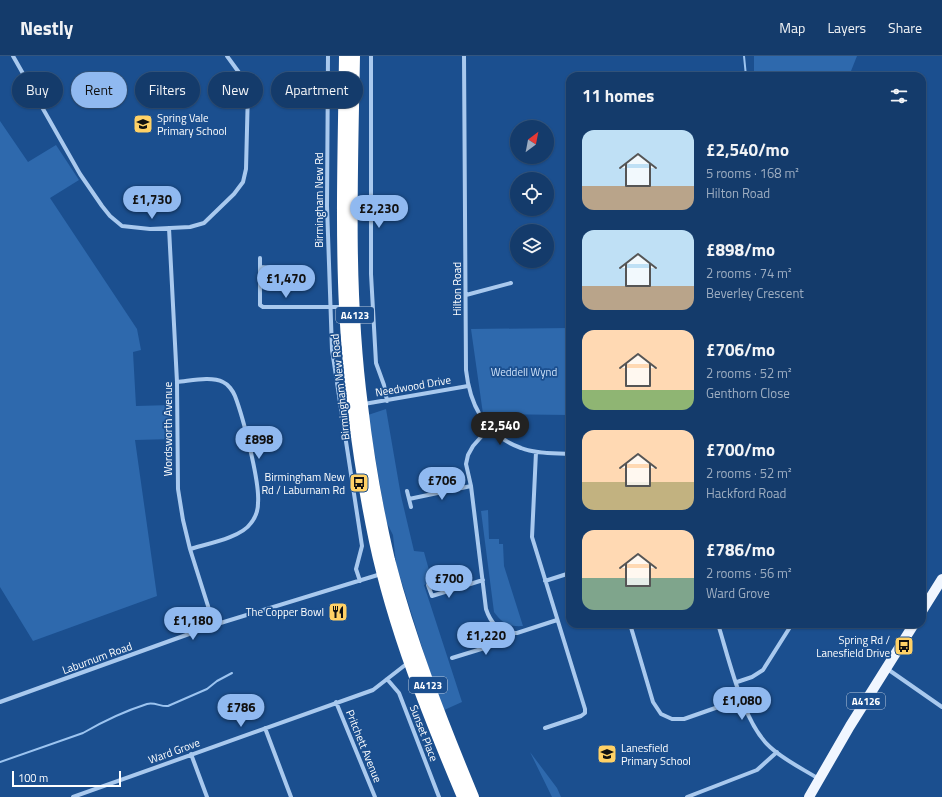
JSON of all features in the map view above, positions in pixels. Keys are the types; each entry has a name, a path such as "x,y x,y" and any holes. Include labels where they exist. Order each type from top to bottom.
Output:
{"highway":[{"name":"Birmingham New Road","path":"345,56 345,307 357,405 364,480 388,572 434,730 463,797"},
{"name":"Birmingham New Road","path":"354,56 353,264 357,405"},
{"name":"Birmingham New Road","path":"414,660 473,797"}],"main road":[{"path":"926,605 942,579"},
{"name":"A4126","path":"809,797 911,628"}],"street":[{"path":"13,56 80,174 110,216 122,226 169,228 190,227 204,223 234,194 243,182 246,169 248,90 243,78 227,56"},
{"name":"Birmingham New Rd","path":"328,56 327,206 329,306 332,350 362,546 356,569 360,581"},
{"path":"371,56 371,274 376,362 384,385 386,401"},
{"name":"Hilton Road","path":"464,56 468,386 474,406 489,428 509,443 522,449 536,452 566,454"},
{"name":"Wordsworth Avenue","path":"169,228 177,382 178,489 182,520 214,625"},
{"path":"260,258 260,305 263,307 345,307"},
{"path":"260,267 275,268"},
{"path":"466,295 511,283"},
{"path":"177,382 214,380 223,382 234,394 253,469 258,503 256,513 251,524 242,532 190,549"},
{"name":"Needwood Drive","path":"357,405 468,386"},
{"path":"489,428 468,455 466,464 471,486 486,609 489,618 492,624 503,631 517,633 557,620"},
{"path":"536,452 532,537 585,709 585,713 581,716 545,728"},
{"path":"409,499 471,486"},
{"path":"407,491 411,507"},
{"name":"Laburnum Road","path":"0,702 214,625 388,572"},
{"path":"545,580 566,574"},
{"path":"428,585 432,596 483,580"},
{"path":"631,628 653,702 661,714 672,719 684,719 742,699"},
{"path":"719,628 742,699 758,735 776,752 819,779"},
{"path":"737,682 752,677 763,670 789,628"},
{"path":"452,658 491,646 496,643 503,631"},
{"name":"Ward Grove","path":"74,797 373,690 414,660"},
{"path":"886,668 942,707"},
{"name":"Sunset Place","path":"387,679 399,693 439,797"},
{"name":"Pritchett Avenue","path":"336,702 375,797"},
{"path":"266,728 291,797"},
{"path":"687,797 757,770 776,752"},
{"path":"191,754 207,797"}],"green space":[{"path":"754,56 857,56 851,72 754,72"},
{"path":"0,121 28,162 56,145 79,180 50,198 137,329 141,350 133,352 136,406 172,405 172,439 135,440 157,596 33,641 0,587"},
{"name":"Weddell Wynd","path":"566,328 566,415 483,414 471,329"},
{"path":"386,409 401,496 414,551 424,552 432,581 424,585 462,702 442,711 396,564 393,535 386,521 368,415"},
{"path":"488,510 489,539 499,539 499,544 503,544 504,566 523,626 506,624 494,612 481,511"},
{"path":"530,752 557,788 561,797 552,797"}],"waterway":[{"path":"744,56 746,72"},
{"path":"0,762 83,733 114,717 147,704 168,706 207,689 217,681 232,673"}],"place":[{"name":"Spring Vale Primary School","path":"143,124"},
{"name":"Birmingham New Rd / Laburnam Rd","path":"359,483"},
{"name":"The Copper Bowl","path":"338,612"},
{"name":"Spring Rd / Lanesfield Drive","path":"904,646"},
{"name":"Lanesfield Primary School","path":"607,754"}]}
